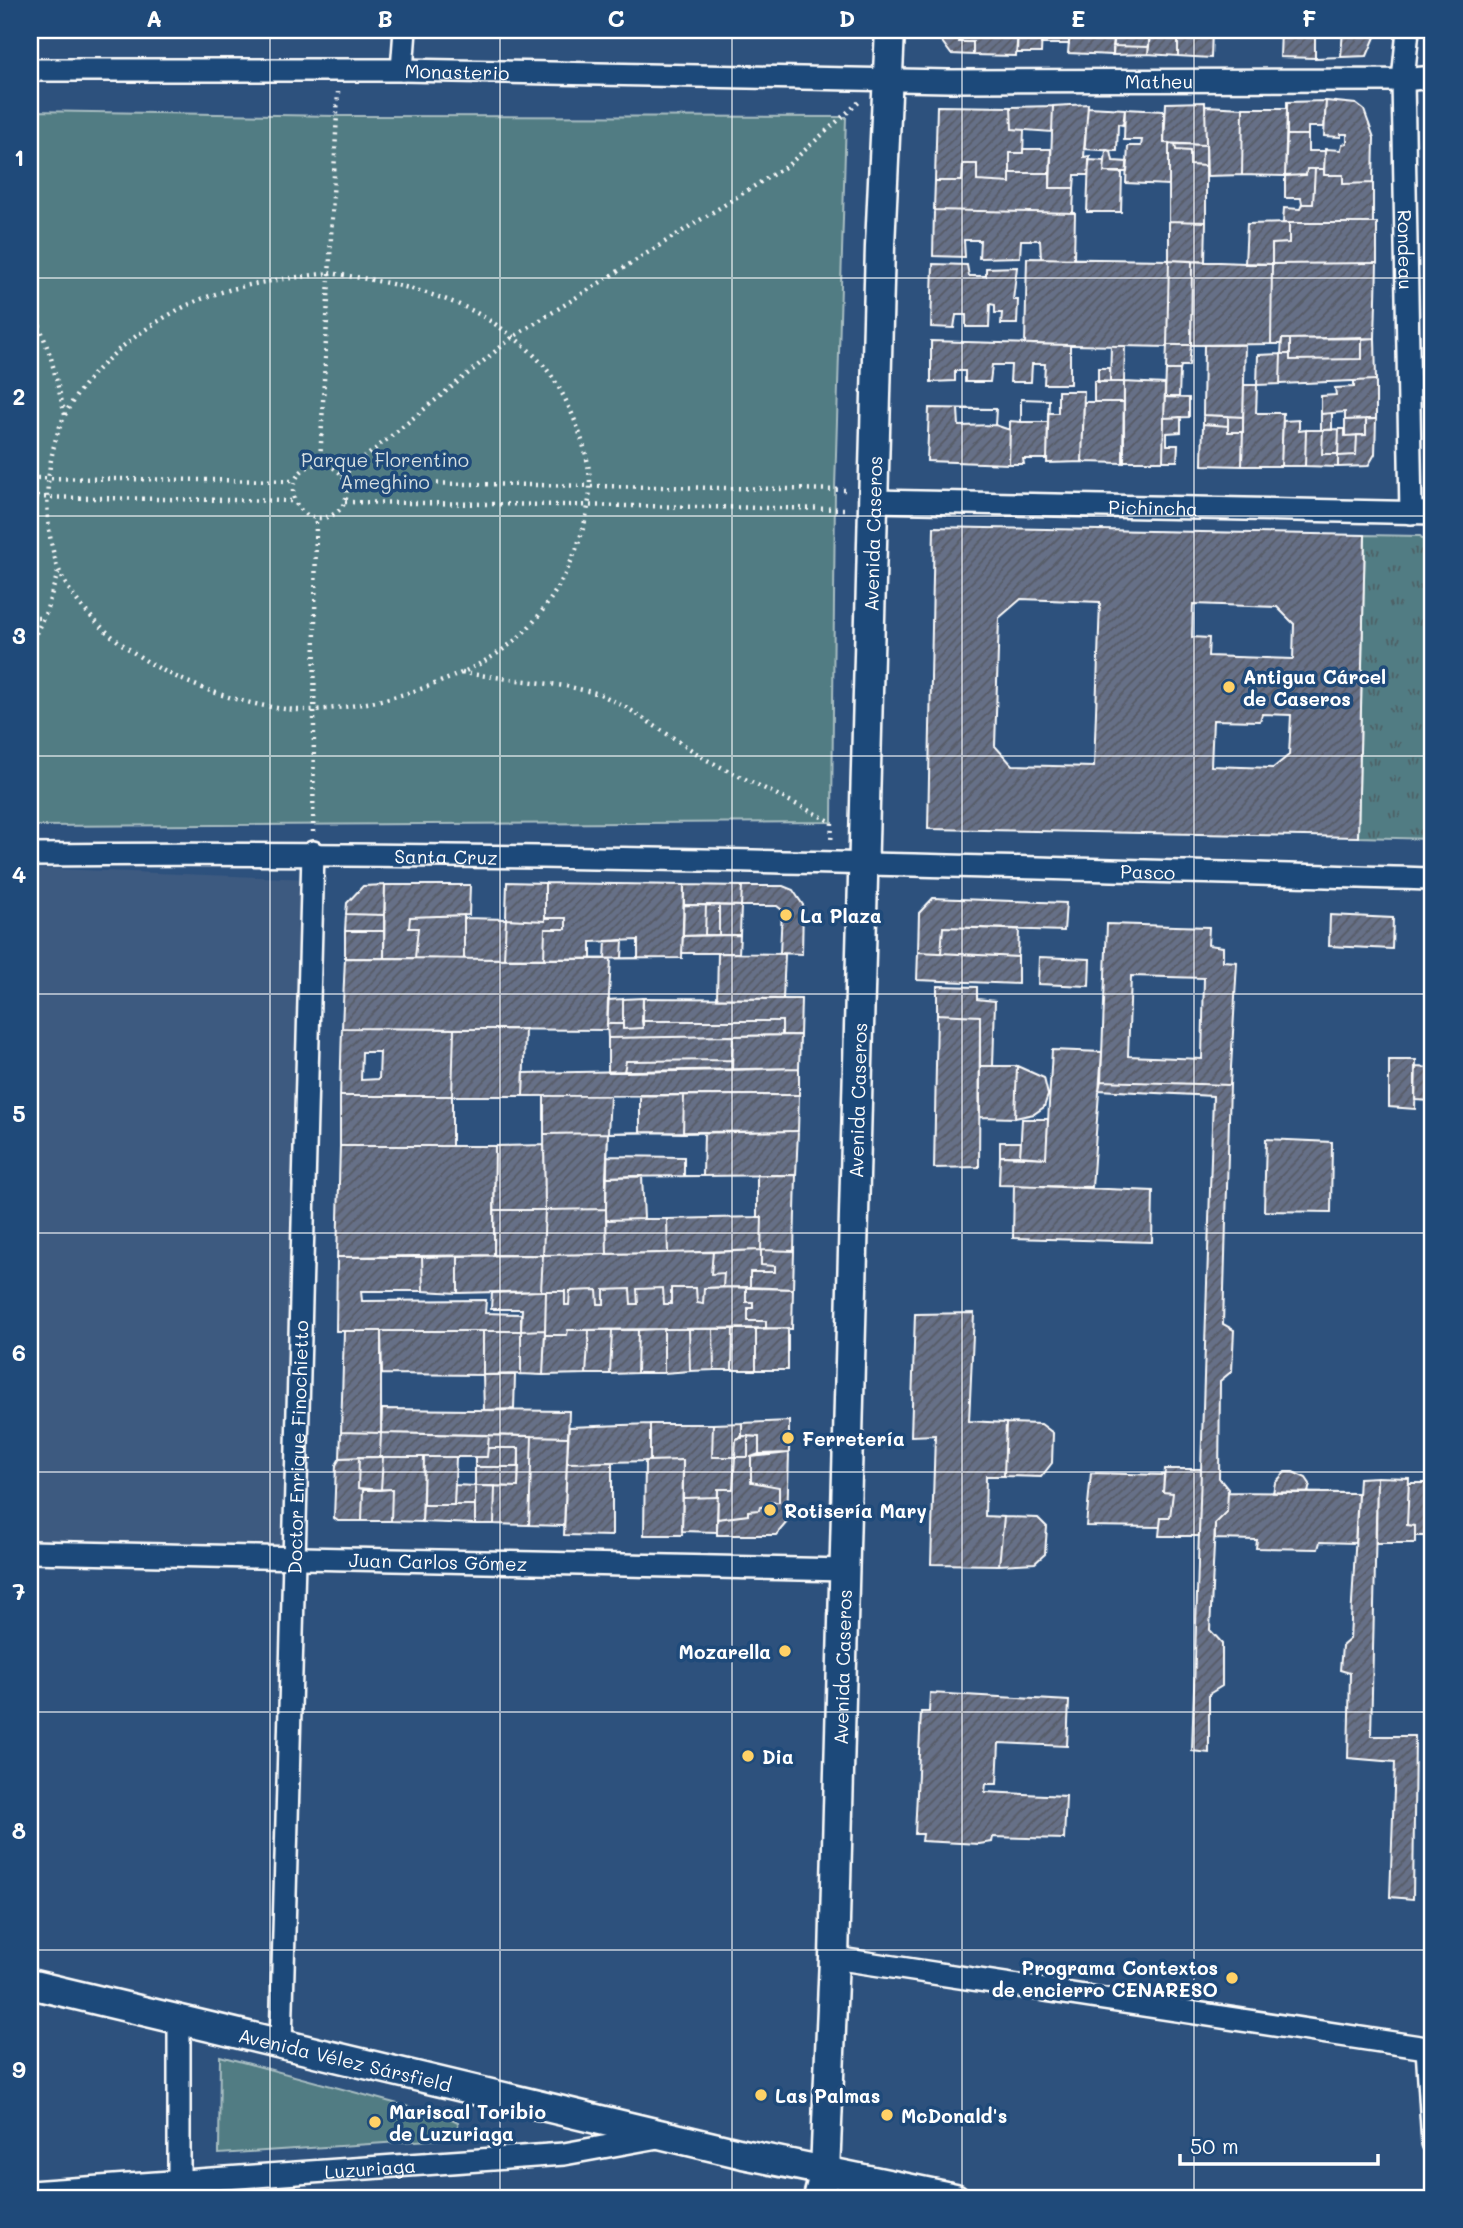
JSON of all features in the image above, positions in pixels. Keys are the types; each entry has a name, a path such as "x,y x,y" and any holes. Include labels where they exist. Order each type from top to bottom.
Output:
{"main road":[{"name":"Avenida Caseros","path":"833,2198 821,2185 834,1958 873,500 886,78 890,30"},
{"name":"Avenida Vélez Sársfield","path":"30,1984 667,2135 821,2185 955,2198"}],"street":[{"path":"402,70 405,30"},
{"name":"Rondeau","path":"1408,30 1403,80 1411,513"},
{"name":"Monasterio","path":"30,70 402,70 886,78"},
{"name":"Matheu","path":"886,78 948,81 1403,80 1433,77"},
{"name":"Pichincha","path":"873,500 1433,513"},
{"name":"Santa Cruz","path":"30,855 313,852 864,862"},
{"name":"Doctor Enrique Finochietto","path":"281,2044 313,852"},
{"name":"Pasco","path":"864,862 1433,879"},
{"name":"Juan Carlos Gómez","path":"30,1552 846,1570"},
{"path":"834,1958 1430,2049 1433,2143"},
{"path":"179,2020 179,2189"},
{"name":"Luzuriaga","path":"30,2192 179,2189 564,2154 667,2135"}],"path":[{"path":"320,464 340,70"},
{"path":"342,476 513,337 788,165 886,78"},
{"path":"329,273 417,289 472,311 513,337 545,367 583,440 590,486 587,506 578,541 546,605 523,634 459,673 423,689 314,710 272,707 195,686 161,672 129,650 87,611 59,569 52,545 49,498 55,448 65,417 106,363 128,342 182,307 251,283 329,273"},
{"path":"30,299 51,358 65,417"},
{"path":"320,464 328,465 342,476 346,482 345,502 333,515 316,518 307,515 294,501 295,481 304,469 320,464"},
{"path":"30,478 295,481"},
{"path":"346,482 590,486 873,500"},
{"path":"30,498 294,501"},
{"path":"345,502 587,506 873,500"},
{"path":"313,852 316,518"},
{"path":"30,646 59,569"},
{"path":"30,618 42,618"},
{"path":"459,673 566,686 600,694 620,704 707,760 832,822 831,861"}],"shaded area":[{"path":"30,868 309,879 285,1548 30,1543"}],"green space":[{"name":"Parque Florentino Ameghino","path":"30,111 337,116 846,117 835,488 832,822 30,826"},
{"path":"1365,535 1420,536 1429,545 1433,839 1358,837"},
{"path":"220,2056 450,2118 458,2122 459,2134 445,2139 219,2154"}],"building":[{"path":"940,30 959,30 959,42 973,42 973,55 951,54 940,39"},
{"path":"959,30 1018,30 1016,56 973,55 973,42 959,42"},
{"path":"1018,30 1042,30 1041,53 1017,53"},
{"path":"1042,30 1070,30 1069,44 1041,44"},
{"path":"1070,30 1115,30 1113,55 1068,53"},
{"path":"1115,30 1150,30 1149,47 1113,46"},
{"path":"1150,30 1178,30 1178,56 1148,54"},
{"path":"1178,30 1212,30 1211,58 1178,56"},
{"path":"1281,30 1378,30 1367,56 1315,58 1280,57"},
{"path":"1315,30 1343,30 1341,57 1315,58"},
{"path":"1113,46 1149,47 1148,54 1113,55"},
{"path":"1326,101 1356,104 1364,110 1374,138 1373,183 1343,184 1343,175 1324,175 1325,149 1341,150 1342,144 1347,143 1347,134 1341,134 1341,137 1324,136"},
{"path":"1326,101 1324,127 1308,127 1308,135 1287,135 1287,102"},
{"path":"1205,102 1206,145 1164,143 1166,103"},
{"path":"1088,104 1084,157 1090,156 1088,175 1075,175 1074,188 1050,188 1053,106"},
{"path":"937,106 1011,107 1012,129 1024,130 1023,153 1010,153 1010,183 977,181 977,164 963,164 962,181 935,181"},
{"path":"1053,106 1052,132 1012,129 1011,107"},
{"path":"1205,106 1243,108 1242,175 1207,176"},
{"path":"1088,107 1125,109 1123,125 1118,124 1117,151 1084,149"},
{"path":"1243,108 1287,108 1285,176 1242,175"},
{"path":"1125,109 1164,111 1164,143 1169,143 1169,185 1126,183 1128,146 1141,146 1142,140 1124,140"},
{"path":"1287,135 1308,135 1308,151 1325,151 1324,169 1307,169 1306,175 1285,176"},
{"path":"1169,143 1175,144 1176,150 1190,151 1190,165 1206,166 1206,222 1169,221"},
{"path":"1175,144 1206,145 1206,166 1190,165 1190,151 1176,150"},
{"path":"1023,149 1051,149 1050,173 1010,173 1010,153 1023,153"},
{"path":"1106,150 1111,151 1113,161 1128,162 1127,172 1104,172"},
{"path":"1089,160 1105,161 1104,172 1122,173 1121,212 1087,212"},
{"path":"963,164 977,164 977,181 1010,183 1010,173 1050,173 1050,188 1074,188 1073,213 934,210 935,181 962,181"},
{"path":"1307,169 1315,169 1313,204 1302,204 1301,198 1285,198 1285,176 1306,175"},
{"path":"1315,169 1324,169 1324,175 1343,175 1343,184 1373,183 1373,223 1283,223 1284,208 1300,209 1302,204 1313,204"},
{"path":"934,210 1075,213 1074,259 1041,258 1040,240 1021,240 1020,257 979,258 980,240 964,240 965,257 933,256"},
{"path":"1169,221 1206,222 1205,262 1169,260"},
{"path":"1289,223 1377,223 1377,263 1272,264 1272,244 1289,243"},
{"path":"1289,223 1289,243 1272,244 1272,264 1245,264 1247,224"},
{"path":"1027,258 1169,260 1167,347 1025,344"},
{"path":"1169,260 1192,261 1191,345 1167,345"},
{"path":"1192,261 1272,264 1271,344 1191,345"},
{"path":"1377,263 1375,338 1282,339 1281,344 1271,344 1272,264"},
{"path":"933,264 967,265 969,276 986,276 986,268 1017,267 1013,300 1018,300 1017,324 1001,324 1002,313 995,313 995,305 990,304 989,327 966,327 966,315 956,315 954,328 931,327"},
{"path":"1362,337 1362,359 1290,360 1290,339"},
{"path":"1375,338 1376,380 1280,384 1281,354 1290,354 1290,360 1362,359 1362,339"},
{"path":"1282,339 1290,339 1290,354 1281,354"},
{"path":"931,341 1070,345 1070,384 1044,384 1045,364 1032,364 1031,382 1010,382 1011,365 992,365 990,382 965,382 965,371 955,371 955,381 931,382"},
{"path":"1167,345 1191,345 1189,366 1181,366 1180,370 1166,370"},
{"path":"1204,345 1245,345 1243,417 1203,415"},
{"path":"1111,346 1125,346 1124,382 1110,382"},
{"path":"1281,354 1280,384 1257,385 1258,355"},
{"path":"1098,368 1110,368 1110,382 1098,382"},
{"path":"1166,370 1180,370 1179,397 1165,397"},
{"path":"1376,380 1376,419 1345,420 1345,412 1321,414 1321,396 1336,395 1335,388 1354,387 1354,381"},
{"path":"1094,381 1124,382 1124,402 1094,402"},
{"path":"1124,382 1165,384 1163,461 1123,461"},
{"path":"1244,385 1257,385 1256,413 1283,413 1281,466 1242,466"},
{"path":"1058,391 1084,391 1082,462 1047,463 1048,413 1058,413"},
{"path":"1165,397 1189,398 1189,417 1164,418"},
{"path":"1021,399 1049,400 1047,459 1023,459 1024,464 1009,464 1010,421 1021,422"},
{"path":"1021,399 1049,400 1048,422 1021,422"},
{"path":"1084,402 1124,402 1124,463 1082,462"},
{"path":"929,408 996,409 995,425 1010,430 1009,464 927,461"},
{"path":"958,409 996,409 995,425 959,426"},
{"path":"1332,413 1332,430 1321,430 1321,414"},
{"path":"1203,415 1228,416 1228,426 1203,424"},
{"path":"1228,416 1243,417 1243,432 1228,432"},
{"path":"1181,417 1181,432 1167,433 1167,445 1178,445 1177,461 1163,461 1164,418"},
{"path":"1366,419 1376,419 1375,454 1368,466 1338,467 1338,456 1356,455 1357,435 1366,435"},
{"path":"1366,419 1366,435 1345,436 1345,420"},
{"path":"1299,420 1299,431 1306,430 1305,466 1281,466 1283,421"},
{"path":"1203,424 1228,426 1228,432 1243,432 1242,466 1202,465"},
{"path":"1339,429 1345,429 1345,436 1357,435 1356,455 1338,456"},
{"path":"1339,429 1338,454 1322,454 1323,430"},
{"path":"1306,430 1323,430 1322,454 1338,454 1338,467 1305,466"},
{"name":"Antigua Cárcel de Caseros","path":"934,527 1365,535 1358,837 928,829","holes":["1021,599 1100,602 1094,767 1012,765 995,746 999,618","1193,604 1277,607 1294,624 1293,659 1208,656 1209,638 1192,637","1262,714 1291,715 1289,755 1273,768 1211,766 1213,720 1260,721"]},
{"path":"507,882 545,883 545,921 506,919"},
{"path":"545,883 684,885 682,958 544,959 545,929 566,929 566,918 545,918"},
{"path":"385,885 470,885 469,915 410,917 409,928 418,928 415,958 384,958"},
{"path":"385,885 384,915 346,914 347,903 363,886"},
{"path":"684,885 742,886 741,906 684,905"},
{"path":"742,886 783,886 793,890 803,905 802,954 780,953 782,910 777,906 741,906"},
{"path":"933,898 1066,903 1064,931 943,927 941,953 918,952 919,913"},
{"path":"684,905 706,905 705,935 683,936"},
{"path":"706,905 719,905 719,935 705,935"},
{"path":"719,905 741,906 740,935 719,935"},
{"path":"346,914 384,915 384,931 345,931"},
{"path":"464,915 464,959 415,958 418,928 409,928 410,917"},
{"path":"1330,915 1393,918 1392,949 1329,946"},
{"path":"464,918 506,919 504,959 464,959"},
{"path":"545,918 566,918 566,929 545,929 544,959 504,959 506,919 545,921"},
{"path":"1107,924 1209,927 1208,945 1223,947 1223,961 1237,962 1230,1085 1101,1081"},
{"path":"943,927 1019,929 1018,957 941,953"},
{"path":"345,931 384,931 384,958 345,958"},
{"path":"740,935 739,953 682,953 683,936"},
{"path":"623,940 622,958 605,959 606,941"},
{"path":"638,940 638,958 591,959 591,942"},
{"path":"918,952 1018,957 1018,984 917,980"},
{"path":"718,953 785,954 783,999 717,999"},
{"path":"1039,957 1090,959 1089,986 1038,984"},
{"path":"345,958 611,959 607,1030 342,1028"},
{"path":"1131,976 1204,978 1202,1059 1128,1056"},
{"path":"937,986 977,987 977,999 995,1001 993,1066 980,1066 980,1016 937,1014"},
{"path":"643,998 801,999 800,1035 782,1035 782,1021 642,1021"},
{"path":"643,998 643,1028 623,1029 623,999"},
{"path":"623,999 623,1024 607,1024 608,1000"},
{"path":"937,1014 980,1016 979,1167 934,1168"},
{"path":"642,1021 782,1021 782,1035 608,1038 607,1024 623,1024 623,1029 643,1028"},
{"path":"342,1028 454,1029 452,1096 340,1096"},
{"path":"454,1029 525,1029 523,1096 452,1096"},
{"path":"800,1035 799,1068 732,1070 733,1036"},
{"path":"733,1036 732,1060 626,1061 624,1072 608,1072 608,1038"},
{"path":"1052,1050 1102,1052 1092,1187 999,1185 1000,1156 1046,1158"},
{"path":"362,1052 380,1052 379,1079 361,1080"},
{"path":"732,1060 732,1070 624,1072 626,1061"},
{"path":"1389,1060 1416,1060 1415,1109 1389,1107"},
{"path":"980,1066 1017,1066 1015,1118 980,1117"},
{"path":"1017,1066 1044,1078 1048,1095 1044,1107 1034,1114 1015,1118"},
{"path":"1415,1067 1433,1068 1433,1101 1415,1100"},
{"path":"799,1068 799,1095 523,1096 524,1073"},
{"path":"1101,1081 1230,1085 1223,1324 1234,1330 1232,1371 1220,1381 1219,1478 1228,1489 1227,1512 1215,1524 1210,1630 1222,1643 1222,1686 1209,1694 1209,1753 1192,1751 1213,1096 1099,1090"},
{"path":"640,1095 684,1095 683,1133 640,1132"},
{"path":"684,1095 799,1095 798,1131 683,1133"},
{"path":"340,1096 452,1096 452,1146 340,1146"},
{"path":"544,1096 610,1096 608,1133 544,1134"},
{"path":"1022,1119 1048,1119 1046,1158 1020,1156"},
{"path":"798,1131 796,1175 606,1177 608,1133"},
{"path":"608,1133 704,1133 703,1176 684,1176 684,1157 607,1156"},
{"path":"608,1133 606,1209 545,1210 544,1134"},
{"path":"1266,1139 1332,1142 1331,1212 1264,1211"},
{"path":"1000,1142 1021,1142 1020,1156 1000,1156"},
{"path":"544,1145 545,1210 494,1210 495,1146"},
{"path":"340,1146 495,1146 494,1255 337,1257"},
{"path":"757,1175 796,1175 794,1251 761,1250 762,1217 757,1217"},
{"path":"642,1176 644,1219 606,1220 606,1177"},
{"path":"1014,1185 1153,1191 1152,1242 1013,1238"},
{"path":"606,1209 607,1254 543,1255 545,1210"},
{"path":"494,1210 545,1210 543,1255 494,1255"},
{"path":"762,1217 761,1250 668,1253 667,1219"},
{"path":"667,1219 668,1253 607,1254 606,1220"},
{"path":"761,1250 761,1265 775,1266 775,1272 750,1272 750,1288 723,1287 724,1273 711,1274 713,1252"},
{"path":"761,1250 794,1251 793,1289 750,1288 750,1272 775,1272 775,1266 761,1265"},
{"path":"713,1252 711,1274 724,1273 723,1287 704,1288 703,1304 697,1303 696,1288 671,1288 671,1304 664,1304 663,1288 637,1289 638,1304 631,1304 630,1289 604,1290 604,1304 598,1304 597,1290 570,1291 569,1305 565,1305 565,1291 541,1291 543,1255"},
{"path":"543,1255 541,1291 458,1293 458,1256"},
{"path":"458,1256 458,1293 423,1291 422,1257"},
{"path":"337,1257 422,1257 423,1291 361,1291 362,1301 486,1300 485,1313 521,1314 521,1331 336,1331"},
{"path":"746,1287 793,1289 792,1329 766,1328 766,1321 748,1321 748,1308 753,1308 753,1302 746,1302"},
{"path":"746,1287 746,1302 753,1302 753,1308 748,1308 748,1321 766,1321 766,1328 568,1330 567,1335 545,1335 546,1291 565,1291 565,1305 569,1305 570,1291 597,1290 598,1304 604,1304 604,1290 630,1289 631,1304 638,1304 637,1289 663,1288 664,1304 671,1304 671,1288 696,1288 697,1303 703,1304 704,1288"},
{"path":"546,1291 545,1330 521,1331 522,1309 491,1309 492,1293"},
{"path":"974,1313 969,1421 1006,1423 1004,1476 986,1476 985,1516 1004,1517 999,1565 931,1564 935,1435 911,1436 915,1314"},
{"path":"788,1328 788,1370 756,1370 756,1329"},
{"path":"664,1329 664,1373 637,1373 638,1330"},
{"path":"664,1329 689,1329 690,1371 664,1373"},
{"path":"689,1329 713,1329 714,1370 690,1371"},
{"path":"713,1329 733,1329 732,1370 714,1370"},
{"path":"733,1329 756,1329 756,1370 732,1370"},
{"path":"545,1330 543,1375 521,1374 521,1331"},
{"path":"568,1330 589,1330 586,1374 543,1375 545,1335 567,1335"},
{"path":"589,1330 612,1330 610,1374 586,1374"},
{"path":"612,1330 638,1330 637,1373 610,1374"},
{"path":"344,1331 381,1331 381,1433 341,1432"},
{"path":"381,1331 483,1331 483,1375 382,1374"},
{"path":"483,1331 521,1331 521,1374 483,1375"},
{"path":"483,1375 515,1375 514,1409 484,1410"},
{"path":"382,1409 569,1411 568,1437 381,1433"},
{"path":"789,1421 789,1453 759,1454 759,1437 742,1436 742,1423"},
{"path":"742,1423 742,1438 736,1439 735,1457 712,1457 713,1424"},
{"path":"1006,1423 1041,1424 1053,1433 1052,1463 1041,1477 1004,1476"},
{"path":"650,1424 713,1424 712,1457 735,1457 733,1489 718,1489 718,1497 683,1498 683,1460 650,1461"},
{"path":"650,1424 650,1461 567,1463 569,1427"},
{"path":"341,1432 381,1433 380,1457 340,1458"},
{"path":"381,1433 489,1435 487,1457 380,1457"},
{"path":"489,1435 532,1436 529,1525 494,1524 495,1486 518,1487 519,1448 488,1448"},
{"path":"532,1436 568,1437 564,1526 529,1525"},
{"path":"748,1436 748,1457 735,1457 736,1439"},
{"path":"748,1436 759,1437 759,1454 751,1457 751,1482 779,1487 779,1502 768,1503 768,1506 760,1507 759,1510 748,1511 748,1515 717,1519 718,1489 733,1489 735,1457 748,1457"},
{"path":"488,1448 519,1448 519,1467 475,1467 475,1457 487,1457"},
{"path":"789,1453 787,1522 776,1535 717,1535 717,1519 748,1515 748,1511 759,1510 760,1507 768,1506 768,1503 779,1502 779,1487 751,1482 751,1457"},
{"path":"359,1457 358,1488 363,1489 362,1521 338,1521 334,1518 336,1465 340,1458"},
{"path":"359,1457 383,1457 381,1490 358,1488"},
{"path":"383,1457 424,1457 422,1522 391,1521 392,1489 381,1490"},
{"path":"424,1457 456,1457 454,1505 423,1505"},
{"path":"683,1460 682,1535 644,1535 645,1461"},
{"path":"612,1462 612,1536 564,1535 567,1463"},
{"path":"475,1467 519,1467 518,1487 475,1486"},
{"path":"1165,1469 1201,1469 1199,1536 1159,1536 1161,1517 1170,1517 1173,1493 1163,1492"},
{"path":"1285,1472 1293,1472 1306,1478 1310,1484 1308,1493 1273,1493 1275,1483"},
{"path":"1091,1473 1164,1475 1163,1492 1173,1493 1170,1517 1161,1517 1160,1527 1086,1526"},
{"path":"1377,1477 1371,1736 1415,1736 1413,1899 1390,1897 1395,1762 1348,1758 1350,1673 1340,1670 1342,1646 1350,1639 1359,1478"},
{"path":"1377,1477 1409,1478 1407,1525 1415,1526 1415,1543 1376,1543"},
{"path":"1409,1483 1433,1483 1433,1536 1415,1536 1415,1526 1407,1525"},
{"path":"455,1485 475,1486 475,1505 454,1505"},
{"path":"475,1486 495,1486 494,1524 475,1524"},
{"path":"392,1489 391,1521 362,1521 363,1490"},
{"path":"1228,1492 1358,1493 1355,1543 1320,1542 1318,1549 1256,1548 1257,1540 1215,1539 1215,1524 1227,1512"},
{"path":"718,1497 717,1532 682,1531 683,1498"},
{"path":"423,1505 475,1505 475,1524 422,1522"},
{"path":"1004,1517 1038,1518 1047,1527 1045,1554 1035,1563 999,1565"},
{"path":"930,1693 1069,1701 1067,1746 999,1743 997,1784 986,1784 985,1792 1066,1796 1064,1839 993,1837 992,1842 979,1844 922,1841 923,1834 915,1834 921,1712 929,1712"}],"place":[{"name":"Antigua Cárcel de Caseros","path":"1229,687"},
{"name":"La Plaza","path":"786,915"},
{"name":"Ferretería","path":"788,1438"},
{"name":"Rotisería Mary","path":"770,1510"},
{"name":"Mozarella","path":"785,1651"},
{"name":"Dia","path":"748,1756"},
{"name":"Programa Contextos de encierro CENARESO","path":"1232,1978"},
{"name":"Las Palmas","path":"761,2095"},
{"name":"McDonald's","path":"887,2115"},
{"name":"Mariscal Toribio de Luzuriaga","path":"375,2122"}]}
